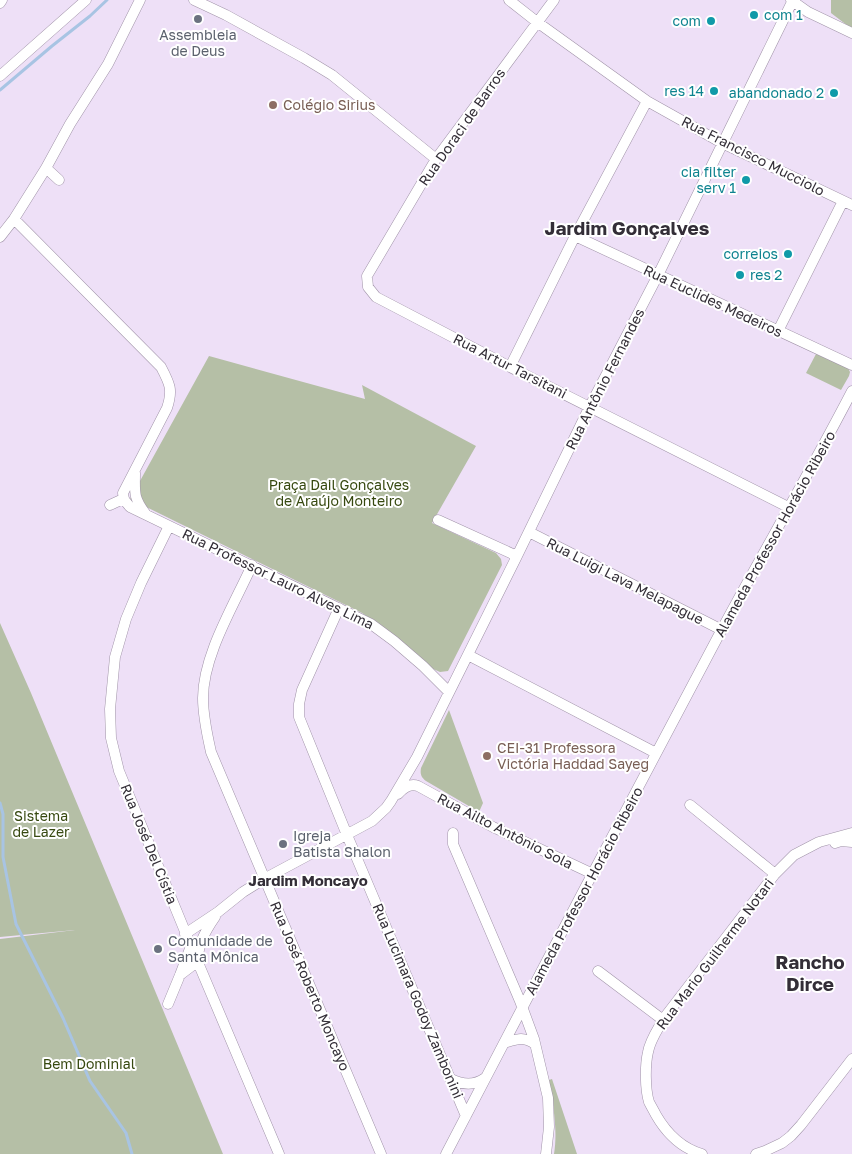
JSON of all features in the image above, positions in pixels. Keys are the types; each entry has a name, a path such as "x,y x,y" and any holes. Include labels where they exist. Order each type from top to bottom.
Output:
{"street":[{"path":"0,76 86,0"},
{"path":"0,237 14,219 46,168 70,124 108,64 140,0"},
{"path":"194,0 226,15 332,75 436,158"},
{"name":"Rua Francisco Mucciolo","path":"509,0 647,101 722,143 848,203"},
{"name":"Rua Doraci de Barros","path":"368,287 367,276 436,158 554,0"},
{"path":"792,0 808,12 852,33"},
{"name":"Rua Antônio Fernandes","path":"392,801 417,757 590,406 658,275 792,0"},
{"path":"808,0 806,2 808,12"},
{"path":"510,367 575,236 647,101"},
{"path":"46,168 59,180"},
{"path":"778,331 848,203"},
{"path":"14,219 161,367 169,382 171,397 167,408 123,493 124,501 114,508"},
{"name":"Rua Euclides Medeiros","path":"575,236 852,365"},
{"name":"Rua Artur Tarsitani","path":"368,287 376,297 510,367 788,507"},
{"name":"Alameda Professor Horácio Ribeiro","path":"446,1154 656,753 852,392"},
{"path":"136,468 135,494 146,514"},
{"name":"Rua Professor Lauro Alves Lima","path":"124,501 130,507 168,526 371,624 423,666 449,692"},
{"path":"438,520 517,556"},
{"name":"Rua José Del Cístia","path":"168,526 126,619 115,657 111,695 111,738 119,771 197,962 279,1154"},
{"name":"Rua Luigi Lava Melapague","path":"529,532 722,630"},
{"name":"Rua José Roberto Moncayo","path":"252,566 215,644 205,673 203,697 204,722 211,752 381,1154"},
{"name":"Rua Lucimara Godoy Zambonini","path":"339,608 302,690 299,717 466,1116"},
{"path":"468,655 656,753"},
{"name":"Rua Antônio Fernandes","path":"417,757 414,766 414,777 418,786"},
{"name":"Rua Antônio Fernandes","path":"186,934 218,912 242,892 372,822 404,788 410,785 418,786"},
{"name":"Rua Ailto Antônio Sola","path":"418,786 493,827 593,874"},
{"path":"690,805 775,874"},
{"path":"453,833 453,844 527,1018 535,1044 548,1098 549,1127 546,1154"},
{"name":"Rua Mario Guilherme Notari","path":"702,1154 694,1152 679,1143 663,1128 649,1102 645,1073 648,1051 655,1034 663,1020 775,874 794,855 819,842 852,833"},
{"name":"Rua Mario Guilherme Notari","path":"794,855 841,841 852,842"},
{"name":"Rua Antônio Fernandes","path":"197,962 201,940 218,912"},
{"path":"168,1004 191,946"},
{"path":"180,975 197,962"},
{"path":"598,971 663,1020"},
{"path":"180,975 193,974 204,978"},
{"path":"504,1043 522,1038 535,1044"},
{"path":"756,1154 782,1143 791,1136 852,1059"},
{"path":"451,1079 474,1084 486,1078"}],"green space":[{"path":"831,0 852,0 852,28 831,13"},
{"path":"816,354 848,368 849,376 841,390 806,373"},
{"name":"Praça Dail Gonçalves de Araújo Monteiro","path":"209,356 365,399 362,385 476,446 432,523 496,553 501,559 502,565 448,671 440,672 431,668 389,632 362,613 130,499"},
{"name":"Bem Dominial","path":"0,623 223,1154 0,1154 0,939 75,930 0,937"},
{"path":"449,710 483,803 479,812 426,781 421,775 421,768"},
{"path":"552,1079 577,1154 554,1154 555,1126 549,1080"}],"waterway":[{"path":"0,90 107,0"},
{"path":"0,803 3,814 3,857 16,924 63,1018 90,1081 126,1133 132,1154"}],"place":[{"name":"com 1","path":"754,15"},
{"name":"Assembleia de Deus","path":"198,19"},
{"name":"com","path":"711,21"},
{"name":"res 14","path":"714,91"},
{"name":"abandonado 2","path":"834,93"},
{"name":"Colégio Sirius","path":"273,105"},
{"name":"cia filter serv 1","path":"746,180"},
{"name":"correios","path":"788,254"},
{"name":"res 2","path":"740,275"},
{"name":"CEI-31 Professora Victória Haddad Sayeg","path":"487,756"},
{"name":"Igreja Batista Shalon","path":"283,844"},
{"name":"Comunidade de Santa Mônica","path":"158,949"}],"district":[{"name":"Jardim Gonçalves","path":"627,228"},
{"name":"Jardim Moncayo","path":"308,881"},
{"name":"Rancho Dirce","path":"810,973"}],"park label":[{"name":"Sistema de Lazer","path":"41,824"}]}
